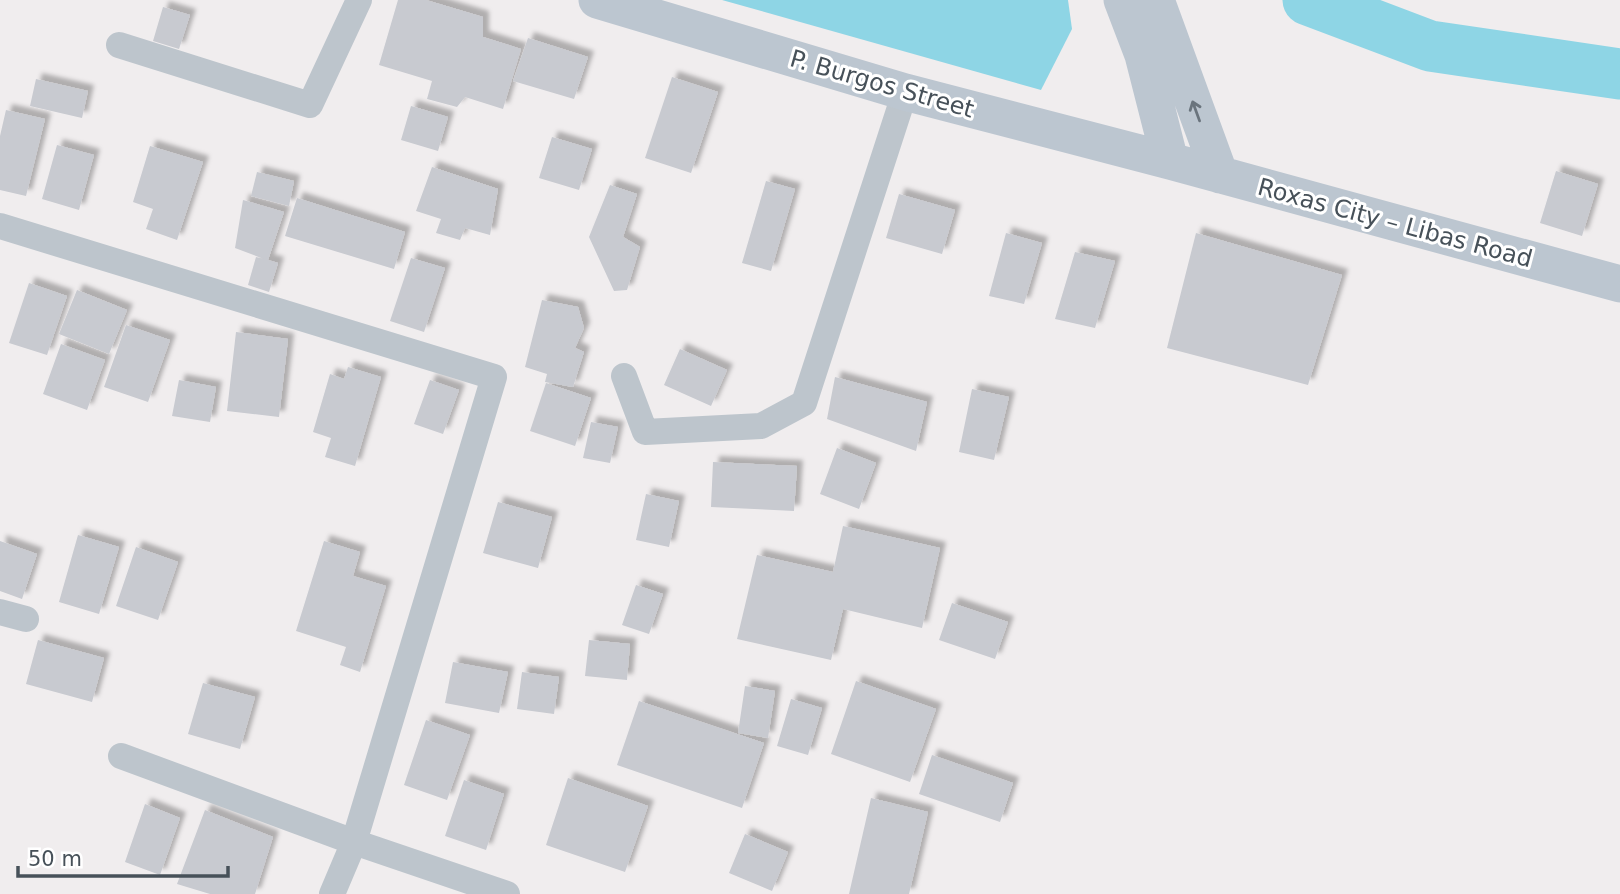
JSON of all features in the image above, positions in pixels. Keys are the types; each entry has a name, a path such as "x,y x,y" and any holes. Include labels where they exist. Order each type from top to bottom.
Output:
{"main road":[{"name":"P. Burgos Street","path":"597,0 905,92 1170,161"},
{"path":"1122,0 1143,55 1170,161"},
{"path":"1156,0 1220,175"},
{"name":"Roxas City – Libas Road","path":"1170,161 1620,284"}],"street":[{"path":"119,45 310,105 359,0"},
{"path":"624,376 645,432 761,426 804,403 905,92"},
{"path":"0,226 494,377 354,842 332,894"},
{"path":"0,612 26,619"},
{"path":"121,756 354,842 507,894"}],"water":[{"path":"722,0 1068,0 1072,29 1041,90"}],"building":[{"path":"398,0 426,0 483,17 483,37 521,49 503,109 465,97 457,107 427,99 432,81 379,65"},
{"path":"163,7 190,15 179,49 153,41"},
{"path":"528,38 588,57 574,99 513,81"},
{"path":"672,77 718,92 691,173 645,158"},
{"path":"36,79 88,91 82,118 30,106"},
{"path":"411,106 448,117 438,151 401,140"},
{"path":"6,110 45,119 26,196 0,190 0,136"},
{"path":"552,137 592,149 579,190 539,178"},
{"path":"57,145 94,155 79,210 42,199"},
{"path":"150,146 203,162 177,240 146,229 153,209 133,202"},
{"path":"432,167 498,189 490,235 465,228 460,240 436,233 441,219 416,211"},
{"path":"1556,171 1598,184 1582,236 1540,223"},
{"path":"257,172 294,181 289,206 251,196"},
{"path":"766,181 795,189 771,271 742,263"},
{"path":"610,185 637,194 623,237 640,247 627,290 614,291 589,237"},
{"path":"899,194 955,210 942,254 886,238"},
{"path":"297,198 405,232 394,269 285,236"},
{"path":"243,200 284,212 268,260 278,263 269,292 248,285 256,257 264,259 235,248"},
{"path":"1006,233 1042,243 1024,304 989,296"},
{"path":"1196,233 1342,275 1308,385 1167,348"},
{"path":"1075,252 1115,261 1095,328 1055,319"},
{"path":"411,258 445,268 424,332 390,321"},
{"path":"29,283 67,296 47,355 9,343"},
{"path":"77,290 127,310 109,354 59,334"},
{"path":"542,300 578,307 584,328 575,348 584,352 573,387 545,382 547,374 525,367"},
{"path":"126,325 170,340 148,402 104,387"},
{"path":"236,332 288,339 279,417 227,411"},
{"path":"61,344 105,360 87,410 43,394"},
{"path":"680,349 727,370 711,406 664,385"},
{"path":"348,367 381,377 355,466 325,457 331,438 313,432 330,374 344,379"},
{"path":"835,377 927,402 916,451 827,419"},
{"path":"179,380 216,387 210,422 172,416"},
{"path":"430,380 459,390 443,434 414,424"},
{"path":"546,383 591,398 575,446 530,431"},
{"path":"972,389 1009,397 994,460 959,452"},
{"path":"591,422 618,427 610,463 583,458"},
{"path":"837,448 876,463 859,509 820,494"},
{"path":"713,462 797,466 794,511 711,507"},
{"path":"646,494 679,501 669,547 636,540"},
{"path":"498,502 552,517 538,568 483,553"},
{"path":"843,526 940,548 922,628 843,609 831,660 737,639 757,555 833,572"},
{"path":"78,535 119,547 99,614 59,602"},
{"path":"0,541 37,554 22,599 0,591"},
{"path":"324,541 360,552 353,576 386,586 360,672 340,665 346,647 296,631"},
{"path":"136,547 178,562 158,620 116,606"},
{"path":"636,585 663,594 649,634 622,625"},
{"path":"952,603 1008,622 995,659 939,640"},
{"path":"38,640 104,658 92,702 26,684"},
{"path":"589,640 630,644 627,680 585,676"},
{"path":"453,662 508,672 499,713 445,703"},
{"path":"522,672 559,677 554,714 517,709"},
{"path":"856,681 936,709 910,782 831,754"},
{"path":"203,683 255,697 240,749 188,734"},
{"path":"745,686 775,691 768,738 738,733"},
{"path":"791,699 822,708 808,755 777,746"},
{"path":"639,701 764,743 742,808 617,765"},
{"path":"426,720 470,735 447,800 404,785"},
{"path":"932,755 1013,783 1000,822 919,794"},
{"path":"568,778 648,806 625,872 546,845"},
{"path":"464,780 504,794 486,850 445,836"},
{"path":"871,798 928,812 909,894 849,894"},
{"path":"145,804 180,818 160,875 125,862"},
{"path":"205,810 273,837 255,894 210,894 177,884"},
{"path":"745,834 788,852 772,891 729,873"}],"waterway":[{"path":"1308,0 1430,46 1620,74"}]}
